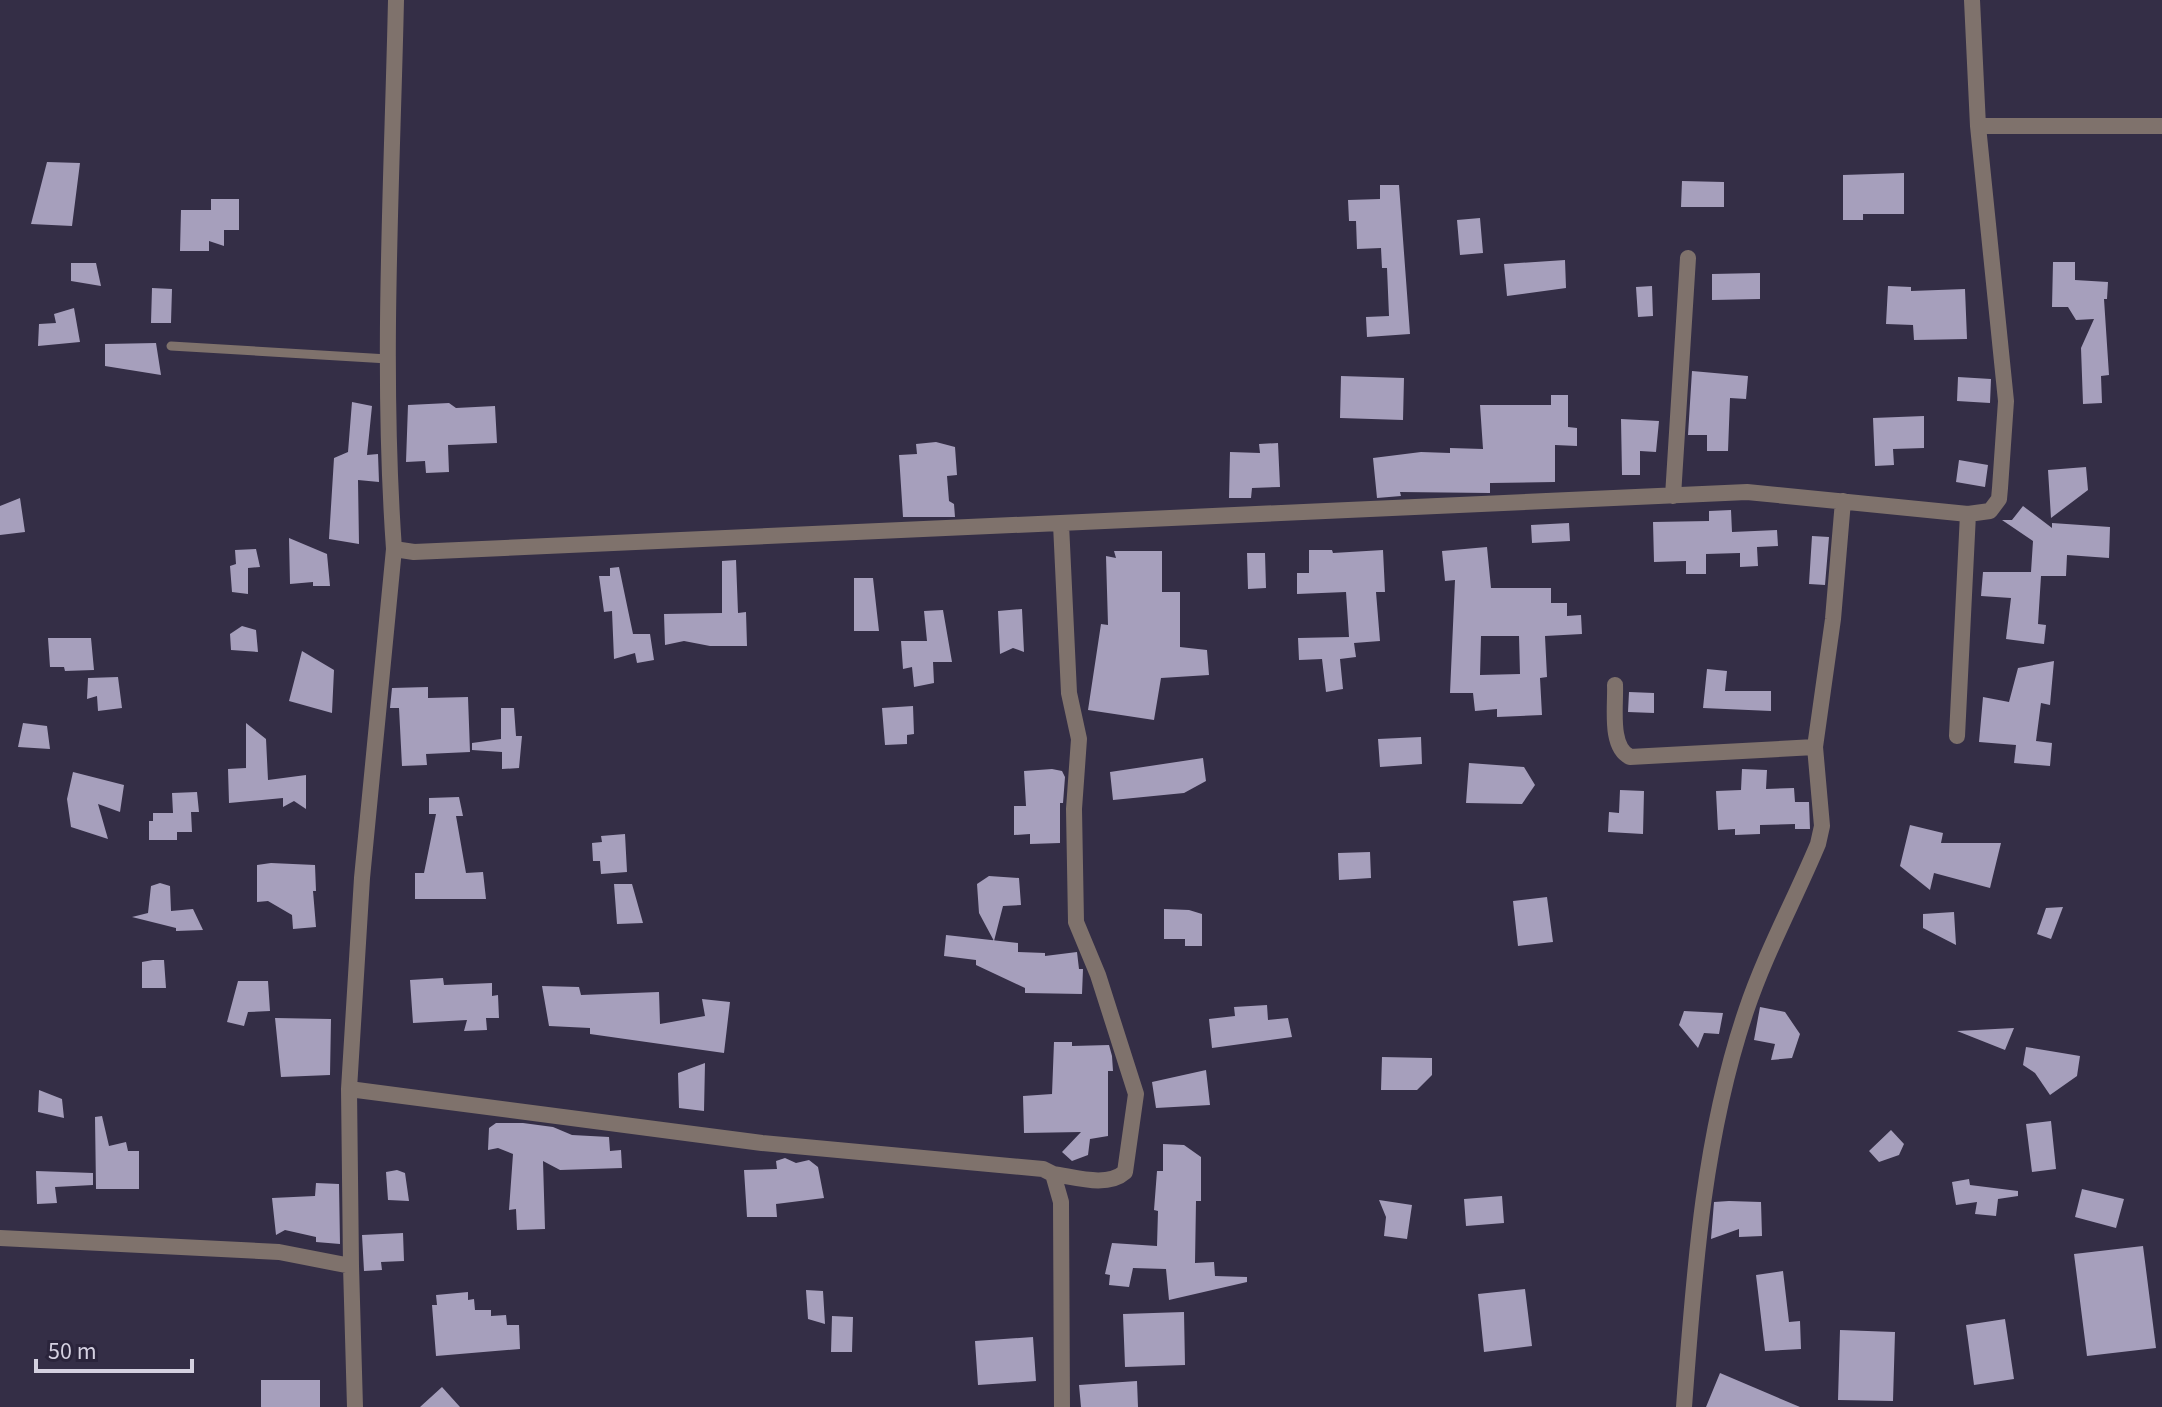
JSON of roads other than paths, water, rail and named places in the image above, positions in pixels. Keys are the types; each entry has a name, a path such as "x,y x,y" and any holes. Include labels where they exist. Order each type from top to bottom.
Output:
{"street":[{"path":"355,1407 349,1089 362,878 394,549 388,359 396,0"},
{"path":"394,549 414,552 1747,492 1968,514 1990,511 1999,499 2006,401 1978,126 1972,0"},
{"path":"1978,126 2162,126"},
{"path":"1673,496 1688,258"},
{"path":"1684,1407 1700,1227 1718,1115 1746,1011 1818,844 1822,826 1815,747 1833,619 1843,501"},
{"path":"1957,736 1968,514"},
{"path":"349,1089 762,1143 1043,1169 1053,1174 1105,1181 1121,1176 1125,1172 1133,1130 1136,1094 1098,975 1076,922 1074,809 1079,739 1069,693 1061,524"},
{"path":"1615,685 1617,744 1622,753 1630,757 1815,747"},
{"path":"1053,1174 1061,1202 1062,1407"},
{"path":"0,1238 279,1252 351,1266"}],"lane":[{"path":"171,346 388,359"}]}
